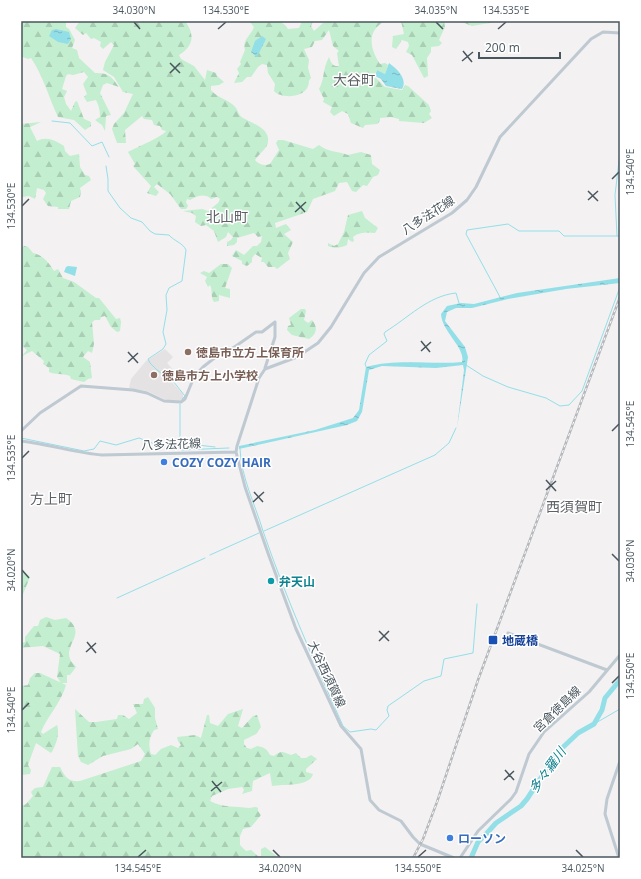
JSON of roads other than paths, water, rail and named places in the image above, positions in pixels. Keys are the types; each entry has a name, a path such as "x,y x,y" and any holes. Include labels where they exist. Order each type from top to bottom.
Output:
{"main road":[{"name":"八多法花線","path":"265,369 297,357 318,343 331,327 364,273 379,257 452,214 467,200 476,187 500,137 591,39 603,32 620,34"},
{"path":"21,431 40,413 81,386 134,390 147,393 164,401 181,402 185,399 194,377 203,367 222,352 233,348 256,332 262,332 274,322 275,336 265,369 258,378 240,434 236,452"},
{"name":"八多法花線","path":"21,441 39,443 85,454 102,455 236,452"},
{"name":"大谷西須賀線","path":"236,452 269,556 296,629 341,726 361,749 370,800 379,810 401,821 413,838 420,844 454,858"},
{"path":"508,633 606,670"},
{"name":"宮倉徳島線","path":"460,858 478,831 511,799 516,792 529,754 544,732 589,692 620,655"},
{"path":"619,858 605,814 607,799 620,761"}],"water":[{"path":"56,29 69,32 71,39 68,44 58,42 49,36 52,30"},
{"path":"262,36 266,39 257,57 251,52 255,41"},
{"path":"389,63 401,74 403,78 404,82 402,89 386,86 381,79 375,76 377,70 385,74"},
{"path":"68,266 77,267 75,276 64,272"},
{"path":"620,278 620,283 566,289 508,299 472,308 456,308 447,312 445,321 465,347 468,357 457,428 464,370 463,365 436,368 382,366 369,370 362,412 357,421 347,425 239,449 239,446 315,430 353,418 359,410 366,367 378,364 402,362 462,362 461,351 442,321 441,314 447,306 461,303 474,304 517,293"}],"waterway":[{"path":"52,121 70,123 92,146 102,142 109,157"},
{"path":"617,236 615,195 620,153"},
{"path":"106,166 108,191 120,208 131,218 142,222 155,234 169,235 186,250 182,281 169,288 166,295 167,310 163,332 166,344 163,349 148,359 157,370 173,381 185,396 182,399"},
{"path":"500,297 466,234 467,230 508,224 519,231 559,231 564,236 620,236"},
{"path":"466,365 483,376 508,387 546,398 560,406 569,405 582,391 620,287"},
{"path":"367,369 365,364 369,355 387,341 384,334 385,332 436,298 456,293 459,303"},
{"path":"180,404 180,443 215,447"},
{"path":"264,531 435,455 449,443 456,428"},
{"path":"21,438 84,451 94,449 100,441 116,445 139,438 152,443 175,444 181,450 229,448"},
{"path":"240,449 246,480 281,581 343,726 350,732 371,729 376,730 389,716 387,710 388,706 424,681 441,676 444,659 473,653 477,604"},
{"path":"210,555 259,533"},
{"path":"117,598 205,558"},
{"name":"多々羅川","path":"471,858 478,842 496,823 521,806 527,799 558,752 578,733 594,724 602,710 605,698 620,680"},
{"path":"594,724 620,709"}],"railway":[{"path":"413,858 423,839 437,802 478,680 620,297"}],"place":[{"name":"徳島市立方上保育所","path":"188,352"},
{"name":"徳島市方上小学校","path":"154,375"},
{"name":"COZY COZY HAIR","path":"164,462"},
{"name":"弁天山","path":"271,581"},
{"name":"地蔵橋","path":"493,640"},
{"name":"ローソン","path":"450,838"}],"district":[{"name":"大谷町","path":"354,79"},
{"name":"北山町","path":"227,216"},
{"name":"方上町","path":"51,498"},
{"name":"西須賀町","path":"574,506"}]}
